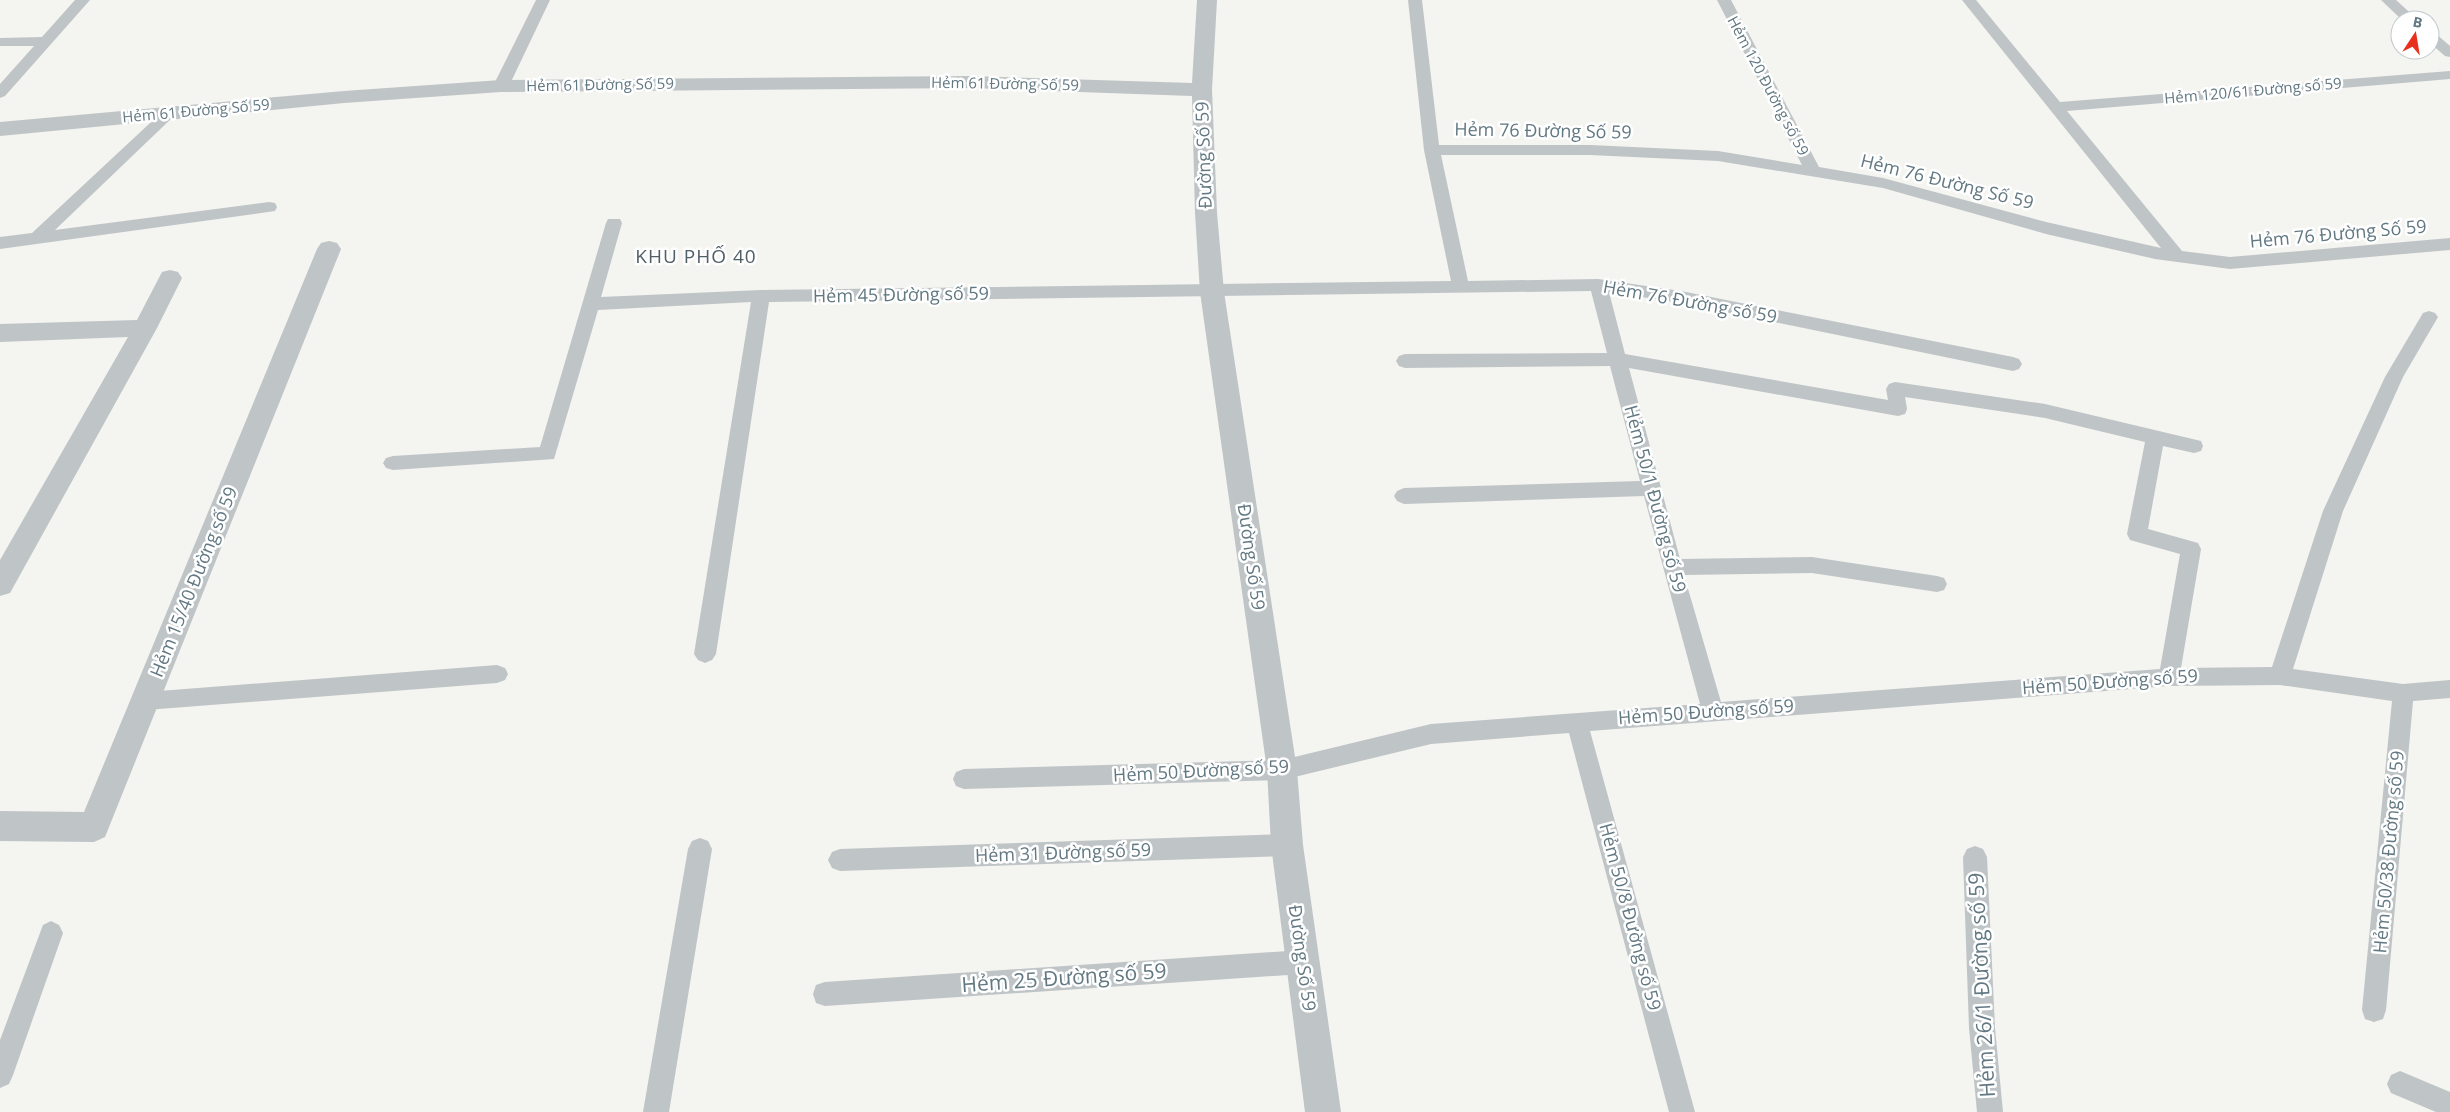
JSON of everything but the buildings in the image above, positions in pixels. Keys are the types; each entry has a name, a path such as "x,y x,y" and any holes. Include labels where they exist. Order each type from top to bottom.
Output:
{"street":[{"name":"Đường Số 59","path":"1207,0 1202,90 1206,214 1212,292 1282,770 1287,845 1323,1112"},
{"name":"Hẻm 61 Đường Số 59","path":"0,129 344,96 502,86 970,82 1202,90"},
{"name":"Hẻm 15/40 Đường số 59","path":"0,826 94,828 330,250"},
{"path":"0,585 145,328 170,278"},
{"path":"0,333 145,328"}],"lane":[{"path":"0,93 83,0"},
{"path":"502,86 543,0"},
{"name":"Hẻm 76 Đường Số 59","path":"1415,0 1432,150 1461,287"},
{"name":"Hẻm 120 Đường số 59","path":"1724,0 1813,171"},
{"path":"1969,0 2177,256"},
{"path":"2388,0 2400,10"},
{"path":"0,42 46,41"},
{"path":"2440,44 2450,53"},
{"name":"Hẻm 120/61 Đường số 59","path":"2056,107 2450,76"},
{"path":"37,238 169,113"},
{"name":"Hẻm 76 Đường Số 59","path":"1432,150 1590,150 1718,156 1883,183 2046,228 2155,253 2230,263 2450,244"},
{"path":"0,243 269,208"},
{"path":"394,463 547,454 614,223"},
{"name":"Hẻm 76 Đường số 59","path":"1212,292 1598,285 1681,297 2013,364"},
{"name":"Hẻm 50/1 Đường số 59","path":"1598,285 1672,567 1713,712"},
{"name":"Hẻm 45 Đường số 59","path":"590,304 761,296 1212,292"},
{"path":"705,654 761,296"},
{"path":"2280,676 2332,511 2394,377 2429,317"},
{"path":"1405,361 1617,359 1898,409 1895,388 2045,411 2194,446"},
{"path":"2155,437 2138,534 2191,549 2169,677"},
{"path":"1404,496 1652,488"},
{"path":"1672,567 1812,565 1937,584"},
{"path":"146,701 497,674"},
{"name":"Hẻm 50 Đường số 59","path":"964,779 1282,770 1431,734 2169,677 2280,676 2403,694 2450,689"},
{"name":"Hẻm 50/38 Đường số 59","path":"2374,1010 2403,694"},
{"name":"Hẻm 50/8 Đường số 59","path":"1577,722 1682,1112"},
{"name":"Hẻm 31 Đường số 59","path":"840,860 1287,845"},
{"path":"656,1112 700,850"},
{"name":"Hẻm 26/1 Đường số 59","path":"1975,857 1982,1028 1990,1112"},
{"path":"0,1076 51,933"},
{"name":"Hẻm 25 Đường số 59","path":"825,994 1302,962"},
{"path":"2400,1084 2450,1105"}],"district":[{"name":"KHU PHỐ 40","path":"696,256"}]}
